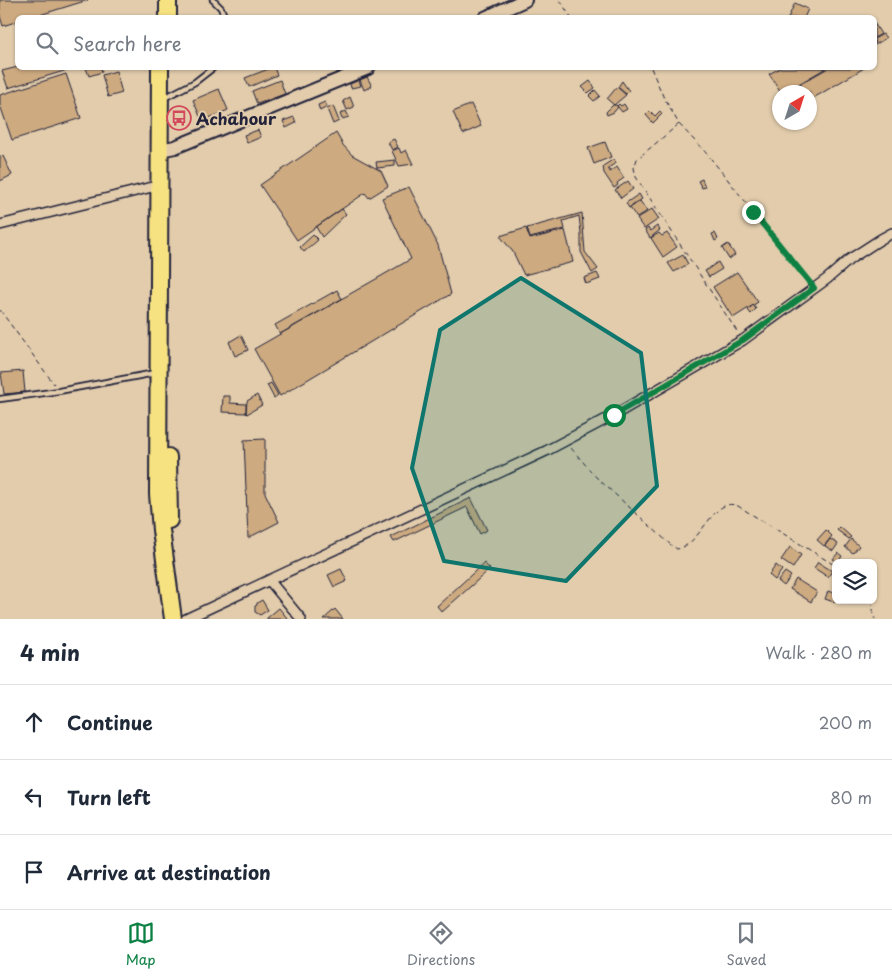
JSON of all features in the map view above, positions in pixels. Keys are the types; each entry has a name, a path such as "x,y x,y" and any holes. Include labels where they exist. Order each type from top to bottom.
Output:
{"highway":[{"path":"160,0 160,15"},
{"path":"168,0 168,15"},
{"path":"160,70 169,306 169,530 181,619"},
{"path":"168,70 168,96 160,185 158,494 173,619"}],"street":[{"path":"492,15 525,0"},
{"path":"164,149 363,70"},
{"path":"0,225 160,185"},
{"path":"186,619 469,487 614,415 743,340 865,249 892,233"},
{"path":"269,580 301,619"}],"lane":[{"path":"213,0 221,8 224,15"},
{"path":"168,96 195,82 210,70"},
{"path":"0,399 59,391 159,372"}],"path":[{"path":"560,0 569,15"},
{"path":"652,70 663,96 680,124 708,155 814,288"},
{"path":"680,124 637,159 634,168 636,177 743,340"},
{"path":"0,310 59,391"},
{"path":"564,441 596,477 664,540 677,549 684,548 693,541 722,506 732,504 832,564"},
{"path":"872,604 875,619"}],"highlighted area":[{"path":"521,278 641,353 657,486 566,581 444,561 412,468 440,330"}],"building":[{"path":"0,0 88,0 40,15 15,15 15,22 3,26 0,16"},
{"path":"795,3 808,9 805,15 789,15"},
{"path":"877,28 881,34 877,36"},
{"path":"883,34 886,38 877,44 877,37"},
{"path":"15,68 15,70 67,70 8,88 2,71"},
{"path":"87,70 102,70 102,72 89,76"},
{"path":"266,70 275,70 277,75 249,87 245,78"},
{"path":"776,70 823,70 797,85 776,85 769,74"},
{"path":"824,70 861,70 817,96 817,85 798,85"},
{"path":"116,71 122,93 108,97 102,75"},
{"path":"66,74 81,118 12,140 0,105 0,95"},
{"path":"367,77 372,86 364,90 360,80"},
{"path":"280,80 285,94 257,104 252,91"},
{"path":"359,80 361,86 351,88 350,84"},
{"path":"590,81 595,88 588,93 582,87"},
{"path":"622,81 629,91 626,94 618,87"},
{"path":"617,87 626,95 614,105 607,99"},
{"path":"219,89 228,110 202,121 193,100"},
{"path":"595,90 600,96 594,101 589,96"},
{"path":"350,97 354,107 347,110 343,101"},
{"path":"325,102 327,107 320,111 318,105"},
{"path":"471,104 481,126 463,134 453,112"},
{"path":"619,104 621,106 624,104 627,109 622,112 617,106"},
{"path":"613,105 618,107 614,112 607,115 606,112"},
{"path":"333,106 339,121 333,124 327,109"},
{"path":"346,111 349,117 342,119 340,114"},
{"path":"650,111 655,116 660,111 662,114 653,123 646,115"},
{"path":"294,117 296,123 286,128 283,121"},
{"path":"258,130 261,137 247,143 244,135"},
{"path":"336,133 352,155 381,171 388,186 369,198 365,193 297,240 260,185"},
{"path":"394,139 398,147 392,150 388,142"},
{"path":"605,142 611,157 594,164 588,148"},
{"path":"399,148 401,153 406,150 413,164 399,166 392,151"},
{"path":"3,156 12,175 0,181 0,157"},
{"path":"614,159 616,163 608,168 610,172 617,167 624,178 614,188 604,173 603,166"},
{"path":"395,160 395,166 377,168 376,162"},
{"path":"702,179 705,187 702,188 698,181"},
{"path":"628,181 633,189 621,198 615,190"},
{"path":"409,187 438,245 451,294 280,396 254,349 411,259 382,198"},
{"path":"639,194 642,199 629,208 626,203"},
{"path":"640,201 647,211 637,218 630,208"},
{"path":"342,209 346,214 322,237 316,227"},
{"path":"652,209 659,219 644,229 637,219"},
{"path":"582,213 585,252 598,269 592,273 581,252 579,216 563,221 565,229 530,238 527,228"},
{"path":"657,226 660,230 650,238 645,230 648,228 650,231"},
{"path":"526,228 530,239 565,230 573,262 524,275 513,252 500,236"},
{"path":"659,233 662,236 667,233 677,247 663,257 651,238"},
{"path":"715,233 718,239 715,241 712,234"},
{"path":"313,235 318,240 304,252 300,247"},
{"path":"728,244 735,255 729,259 722,248"},
{"path":"683,255 688,264 674,272 668,263"},
{"path":"718,262 722,269 709,277 705,271"},
{"path":"737,272 758,302 733,318 713,287"},
{"path":"597,273 600,279 586,284 584,278"},
{"path":"337,290 342,299 280,334 275,325"},
{"path":"753,305 756,309 751,314 748,310"},
{"path":"241,335 248,350 235,356 229,342"},
{"path":"23,371 25,392 4,394 1,373"},
{"path":"271,383 278,395 274,398 267,385"},
{"path":"257,395 262,405 247,414 247,401"},
{"path":"223,396 230,396 230,403 246,404 246,413 222,412"},
{"path":"265,439 265,493 279,522 248,538 244,440"},
{"path":"471,498 487,530 480,534 467,507 394,542 391,537"},
{"path":"840,527 851,537 849,539 837,530"},
{"path":"826,530 832,536 824,546 817,540"},
{"path":"830,539 838,544 833,551 825,546"},
{"path":"851,539 859,546 853,553 845,547"},
{"path":"790,547 801,555 793,568 781,560"},
{"path":"838,553 842,556 840,559 833,559"},
{"path":"818,562 832,571 828,577 814,568"},
{"path":"484,563 490,569 442,612 437,606"},
{"path":"776,565 782,570 775,580 769,575"},
{"path":"341,569 347,581 334,587 328,575"},
{"path":"785,572 791,576 784,586 778,581"},
{"path":"796,579 817,592 811,602 790,589"},
{"path":"828,591 832,592 832,601 825,599"},
{"path":"262,600 268,610 260,615 255,612 255,606"},
{"path":"279,608 288,619 267,619 267,618"},
{"path":"335,609 343,619 324,619"}],"place":[{"name":"Achahour","path":"179,118"}],"route":[{"path":"614,415 743,340 814,288 753,212"}]}
